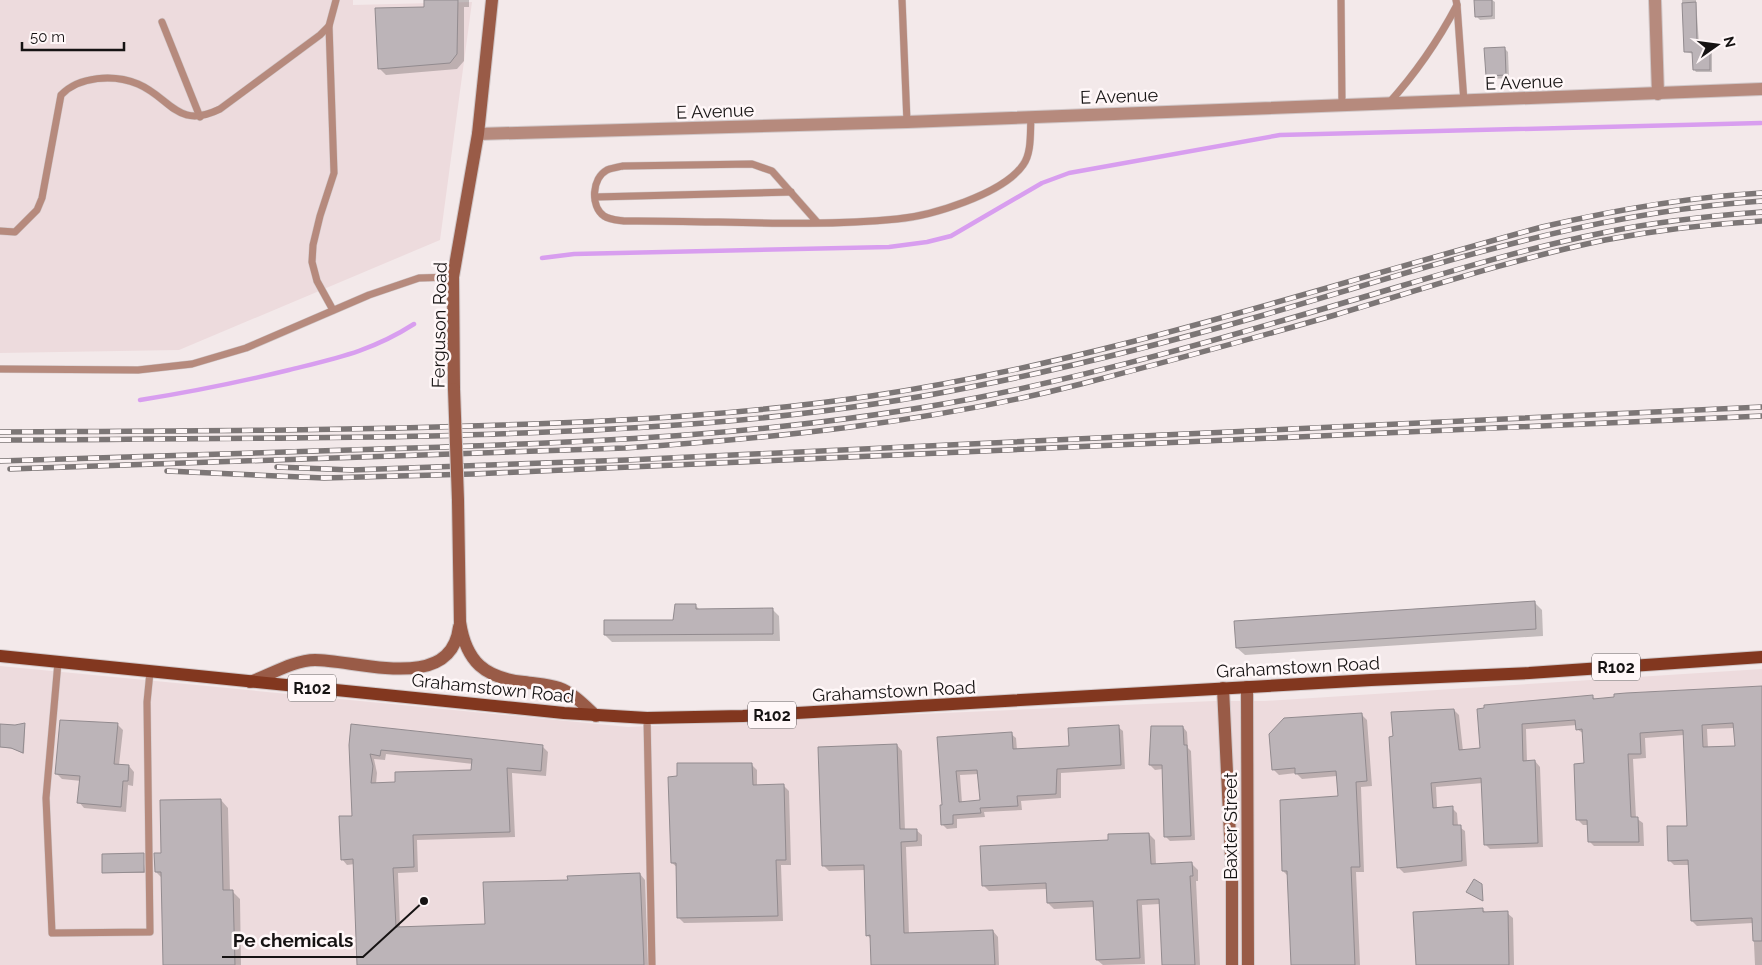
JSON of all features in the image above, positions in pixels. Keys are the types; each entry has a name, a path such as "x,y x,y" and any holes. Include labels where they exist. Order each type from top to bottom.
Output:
{"main road":[{"name":"Ferguson Road","path":"249,682 308,661 401,670 424,667 441,658 454,645 458,636 460,622 453,277 478,134 492,0"},
{"name":"Ferguson Road","path":"460,622 467,648 486,671 508,680 561,689 596,716"},
{"name":"Grahamstown Road","path":"0,656 596,716 647,718 743,716 1223,688 1529,673 1762,657"},
{"name":"Baxter Street","path":"1247,687 1248,965"},
{"name":"Baxter Street","path":"1223,688 1232,878 1232,965"}],"street":[{"path":"1655,0 1658,94"},
{"name":"E Avenue","path":"478,134 907,122 1762,89"}],"lane":[{"path":"333,310 317,281 312,262 313,245 320,216 334,173 329,26 336,0"},
{"path":"902,0 907,122"},
{"path":"1341,0 1342,106"},
{"path":"1457,2 1464,102"},
{"path":"1388,104 1417,73 1439,40 1457,2"},
{"path":"162,22 200,117"},
{"path":"0,232 15,232 37,210 49,171 61,95 69,86 93,79 122,80 138,84 169,107 188,116 200,117 220,109 320,35 329,26"},
{"path":"817,222 772,171 752,164 623,166 607,171 598,179 594,197 598,210 604,216 624,221 817,222 898,219 934,211 981,195 1007,181 1024,164 1029,150 1031,117"},
{"path":"594,197 791,192"},
{"path":"0,369 138,370 192,364 246,348 369,295 419,278 453,277"},
{"path":"58,662 46,798 52,933 150,932 147,702 150,672"},
{"path":"647,718 652,965"}],"shaded area":[{"path":"0,0 353,0 353,5 472,2 440,240 179,350 0,353"},
{"path":"0,666 628,727 1214,701 1265,701 1762,669 1762,965 0,965"}],"building":[{"path":"424,0 458,0 457,54 450,63 378,69 375,8 424,7"},
{"path":"1474,0 1492,0 1492,16 1475,17"},
{"path":"1696,2 1697,43 1710,43 1710,70 1693,70 1692,52 1684,52 1682,3"},
{"path":"1505,47 1506,75 1486,76 1484,48"},
{"path":"1535,601 1536,629 1236,648 1234,621"},
{"path":"675,604 696,604 696,609 773,608 773,634 604,635 604,620 673,620"},
{"path":"1762,686 1762,941 1753,941 1752,918 1691,921 1688,860 1668,861 1667,826 1687,826 1683,730 1640,733 1641,754 1628,754 1631,817 1638,817 1639,842 1588,842 1587,820 1576,820 1574,764 1584,763 1582,729 1576,730 1575,720 1522,724 1523,761 1535,760 1538,843 1484,845 1481,778 1431,783 1433,808 1453,806 1453,825 1461,825 1462,861 1397,868 1389,737 1393,736 1391,712 1454,709 1459,750 1480,748 1477,709 1484,708 1484,705 1593,695 1593,699 1614,697 1614,694","holes":["1733,723 1735,746 1703,747 1702,725"]},
{"path":"1362,713 1367,781 1356,782 1360,867 1351,867 1355,965 1291,965 1287,871 1282,871 1280,800 1338,796 1336,771 1295,774 1295,768 1272,770 1269,734 1284,718"},
{"path":"60,720 118,723 114,764 129,765 128,781 123,781 121,807 77,803 80,776 55,774"},
{"path":"25,723 23,753 11,748 0,747 0,724 15,725"},
{"path":"351,724 543,745 541,771 507,768 510,832 413,835 414,867 393,868 396,927 485,924 483,882 568,880 567,876 640,873 644,965 357,965 353,859 341,860 339,816 352,816 349,745","holes":["381,750 472,759 471,770 395,772 395,782 371,783 373,766 370,754 380,756"]},
{"path":"1119,725 1121,765 1057,769 1056,794 1017,796 1018,806 980,808 981,813 953,815 953,824 941,825 940,805 942,805 937,737 1012,732 1013,749 1069,746 1068,728","holes":["977,770 980,800 959,802 956,771"]},
{"path":"1151,726 1183,726 1184,745 1187,745 1191,836 1164,837 1162,765 1149,765"},
{"path":"897,744 900,829 917,829 917,841 901,842 904,933 993,930 995,965 871,965 870,935 866,936 864,865 822,866 818,747"},
{"path":"677,763 752,763 753,785 784,784 786,860 776,860 778,916 677,918 676,863 671,863 668,777 677,776"},
{"path":"221,799 223,890 233,890 235,965 163,965 161,872 155,872 154,853 161,853 160,800"},
{"path":"1149,833 1151,864 1192,862 1193,876 1190,876 1195,965 1162,965 1159,899 1137,900 1140,958 1096,960 1093,901 1047,903 1046,883 982,886 980,846 1108,840 1108,834"},
{"path":"144,853 144,872 102,873 102,854"},
{"path":"1474,879 1482,884 1483,901 1466,892"},
{"path":"1483,908 1483,912 1508,911 1509,965 1416,965 1413,912"}],"waterway":[{"path":"542,258 574,254 889,247 927,242 951,236 1042,183 1069,173 1280,135 1761,123"},
{"path":"140,400 234,383 354,353 384,341 414,324"}],"railway":[{"path":"0,432 314,430 549,423 688,416 779,408 871,396 1041,364 1125,343 1542,227 1679,201 1762,193"},
{"path":"0,440 323,438 500,434 637,428 773,417 841,409 909,399 976,386 1121,354 1264,315 1448,261 1572,229 1698,207 1762,201"},
{"path":"0,461 555,443 696,434 836,420 976,398 1117,366 1211,341 1538,247 1622,229 1762,212"},
{"path":"10,469 625,448 740,439 912,418 969,409 1081,384 1272,333 1470,274 1605,240 1664,230 1762,221"},
{"path":"277,467 352,470 627,460 1762,407"},
{"path":"167,471 324,478 473,474 1762,416"}],"place":[{"name":"Pe chemicals","path":"424,901"}]}
